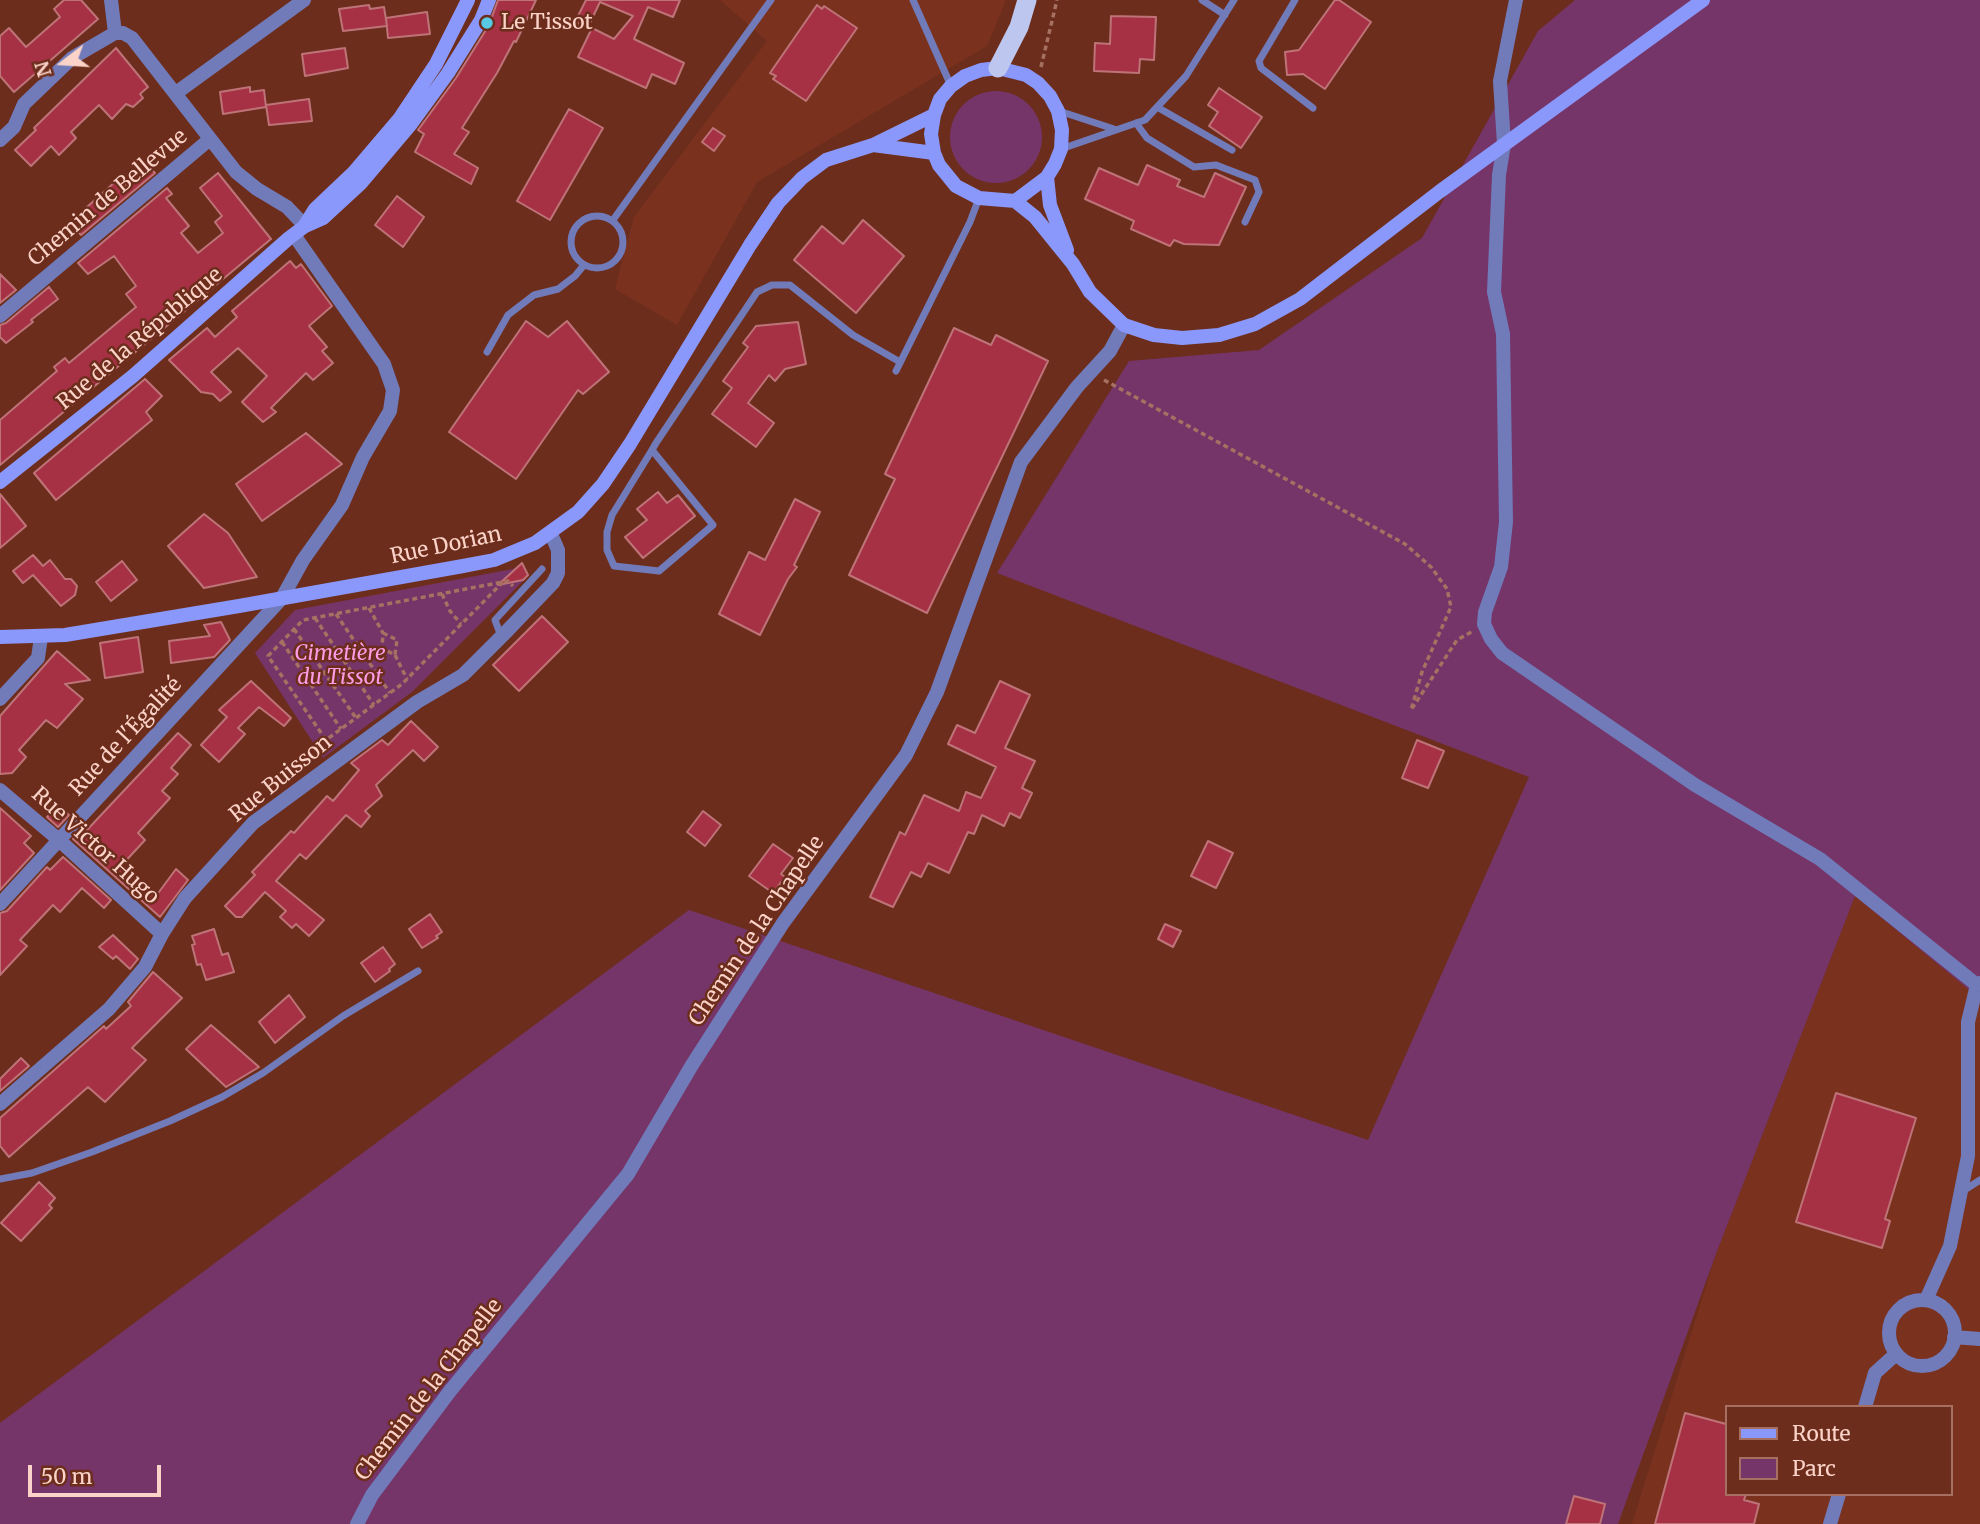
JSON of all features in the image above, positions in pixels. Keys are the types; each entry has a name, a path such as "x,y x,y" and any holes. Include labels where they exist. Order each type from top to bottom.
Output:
{"highway":[{"path":"998,68 1019,27 1027,0"}],"main road":[{"path":"299,230 315,209 354,172 400,118 436,64 468,0"},
{"path":"299,230 323,218 361,183 411,124 448,73 481,20 489,0"},
{"path":"1015,201 1047,177 1055,164 1061,149 1062,130 1058,111 1050,96 1038,83 1019,72 998,68 981,70 965,76 951,86 940,99 934,115 931,134 934,153 939,165 956,186 979,198 1015,201 1035,216 1073,264 1090,292 1124,325 1154,335 1182,338 1219,335 1255,324 1300,299 1504,144 1703,0"},
{"name":"Rue Dorian","path":"0,637 65,635 494,560 519,551 551,534 578,512 603,484 778,203 802,178 826,160 873,145 934,115"},
{"name":"Rue Dorian","path":"873,145 934,153"},
{"path":"1047,177 1050,205 1073,264"},
{"name":"Rue de la République","path":"0,482 132,376 299,230"}],"street":[{"path":"0,141 14,127 24,104 72,58 115,33 111,0"},
{"path":"176,93 304,0"},
{"path":"1516,0 1500,81 1504,144 1499,175 1494,292 1503,334 1506,522 1501,567 1485,612 1488,634 1502,653 1563,696 1695,785 1819,859 1978,984 1968,1021 1968,1156 1950,1245 1926,1300"},
{"name":"Rue de l'Égalité","path":"0,904 282,598 303,560 342,505 363,457 390,411 393,390 381,358 299,230 288,207 257,189 236,172 132,38 123,33 115,33"},
{"name":"Chemin de Bellevue","path":"0,316 210,139"},
{"name":"Chemin de la Chapelle","path":"357,1524 372,1495 450,1391 628,1174 692,1065 783,923 906,755 937,692 1021,462 1110,351 1124,325"},
{"name":"Rue Buisson","path":"0,1104 109,1009 145,967 185,898 253,823 341,756 447,683 463,675 501,637 553,583 558,573 559,558 551,534"},
{"path":"0,699 38,658 41,637"},
{"name":"Rue Victor Hugo","path":"0,790 162,934"},
{"path":"1926,1300 1936,1303 1950,1317 1954,1337 1951,1348 1936,1363 1914,1366 1896,1354 1890,1344 1889,1333 1896,1312 1914,1301 1926,1300"},
{"path":"1954,1337 1980,1339"},
{"path":"1866,1405 1875,1373 1896,1354"},
{"path":"1830,1524 1838,1496"}],"lane":[{"path":"613,220 771,0"},
{"path":"913,0 951,86"},
{"path":"1202,0 1225,15"},
{"path":"1061,149 1145,120 1186,76 1234,0"},
{"path":"1296,0 1259,61 1261,68 1313,108"},
{"path":"1157,107 1232,150"},
{"path":"1058,111 1115,129"},
{"path":"1136,123 1147,138 1194,167 1216,165 1255,180 1259,192 1245,222"},
{"path":"896,371 970,222 979,198"},
{"path":"595,214 613,220 623,233 624,246 618,259 606,267 593,268 584,265 573,253 570,240 578,223 595,214"},
{"path":"487,352 508,315 534,295 558,289 584,265"},
{"path":"652,450 713,525 659,570 614,566 607,550 607,532 612,515 652,450 757,292 772,285 790,285 853,335 900,362"},
{"path":"501,637 495,620 542,569"},
{"path":"0,1179 32,1173 92,1152 222,1097 263,1073 343,1016 418,971"},
{"path":"1961,1192 1980,1180"}],"path":[{"path":"1038,83 1057,0"},
{"path":"1090,373 1405,544 1430,567 1447,589 1451,607 1422,672 1411,710 1457,640 1472,631 1488,634"},
{"path":"505,581 407,679 326,740 268,656 303,620 442,593 505,581"},
{"path":"442,593 450,611 461,624"},
{"path":"369,608 383,634 382,648"},
{"path":"336,614 390,693"},
{"path":"315,618 374,705"},
{"path":"294,629 356,718"},
{"path":"383,634 397,640 395,654 407,679"},
{"path":"282,642 341,729"},
{"path":"366,658 382,648"},
{"path":"382,648 395,654"}],"shaded area":[{"path":"720,0 1006,0 987,46 757,182 677,325 615,289 634,217 767,41"},
{"path":"1855,896 1980,999 1980,1524 1632,1524 1716,1254"}],"green space":[{"path":"1575,0 1980,0 1980,999 1855,896 1716,1254 1618,1524 0,1524 0,1423 689,910 1368,1140 1529,777 997,573 1129,361 1259,350 1422,238 1538,31"},
{"path":"996,91 1014,94 1029,104 1039,119 1042,137 1039,155 1029,170 1014,180 996,183 978,180 963,170 953,155 950,137 953,119 963,104 978,94"},
{"name":"Cimetière du Tissot","path":"518,568 526,576 525,579 412,692 323,758 255,653 295,610"}],"building":[{"path":"64,0 81,0 98,19 14,92 0,76 0,36 9,28 26,47 60,17 54,9"},
{"path":"498,0 536,0 516,42 514,41 462,128 469,132 454,154 478,168 471,184 415,152 424,134 418,130 456,78 489,25"},
{"path":"586,0 680,0 673,17 648,7 634,39 684,63 675,84 652,74 646,88 578,57 592,28 614,39 633,16 600,2 588,27 575,22"},
{"path":"1335,0 1371,22 1325,89 1303,74 1287,75 1285,52 1299,50"},
{"path":"369,5 370,9 384,7 387,26 343,31 339,9"},
{"path":"817,5 822,9 824,6 857,28 806,101 773,79 776,76 770,73"},
{"path":"427,12 430,34 388,38 386,18"},
{"path":"1111,16 1156,17 1154,60 1140,59 1139,73 1094,71 1095,43 1110,44"},
{"path":"116,48 148,87 140,94 143,98 133,107 126,104 112,119 99,105 71,132 76,138 59,155 51,146 31,166 15,150"},
{"path":"345,48 348,68 305,76 302,54"},
{"path":"250,87 250,92 264,90 266,107 223,114 220,92"},
{"path":"1219,88 1262,117 1241,148 1209,126 1218,112 1208,105"},
{"path":"309,99 312,121 269,125 266,105"},
{"path":"569,109 603,128 550,220 517,201"},
{"path":"713,128 725,136 714,151 702,142"},
{"path":"1147,165 1180,180 1177,186 1204,197 1215,173 1246,187 1219,245 1184,244 1174,240 1170,246 1131,229 1134,221 1085,199 1099,168 1138,185"},
{"path":"149,167 155,173 81,235 69,223 115,182 121,189"},
{"path":"218,173 271,239 0,465 0,420 57,371 54,367 65,358 69,363 136,307 126,294 136,286 114,256 88,274 78,263 167,188 172,194 166,198 189,226 181,233 198,253 223,233 215,222 222,216 200,188"},
{"path":"397,196 424,217 403,247 375,225"},
{"path":"863,220 904,256 856,313 794,260 822,226 843,244"},
{"path":"290,261 296,268 301,264 332,306 309,326 327,347 322,351 333,363 313,380 306,373 271,408 276,412 263,422 242,402 267,376 238,348 211,372 231,392 220,401 213,394 201,392 169,360 207,328 215,337 237,317 232,311"},
{"path":"0,274 16,290 0,303"},
{"path":"49,287 58,299 6,343 0,337 0,325"},
{"path":"526,321 548,337 567,321 609,372 583,394 578,390 516,479 449,432"},
{"path":"798,322 806,364 785,369 775,381 769,375 748,403 774,423 756,447 712,414 732,388 723,381 748,347 743,343 756,326"},
{"path":"954,328 991,345 996,335 1048,361 927,613 849,575 895,479 885,474"},
{"path":"145,379 162,396 146,412 152,420 56,500 34,473"},
{"path":"306,433 342,464 262,521 236,484"},
{"path":"658,492 667,503 678,495 695,516 643,558 625,537 647,520 637,509"},
{"path":"0,494 26,526 0,548"},
{"path":"795,499 820,512 794,565 797,567 788,579 760,635 719,614 749,552 765,560"},
{"path":"204,514 228,533 257,577 204,588 168,546"},
{"path":"33,555 43,566 50,560 65,579 71,579 77,586 75,595 61,606 33,575 23,583 13,571"},
{"path":"122,561 137,580 111,601 96,582"},
{"path":"522,563 528,575 523,580 498,585"},
{"path":"542,616 568,642 519,691 493,665"},
{"path":"221,622 230,640 214,657 171,663 169,641 210,636 204,625"},
{"path":"138,637 143,672 105,678 100,643"},
{"path":"57,651 90,680 65,684 83,699 57,728 46,720 19,750 26,757 12,773 0,774 0,716"},
{"path":"251,681 291,718 284,726 259,707 238,728 245,734 219,762 201,745 227,717 219,710"},
{"path":"1000,681 1030,695 1005,748 1035,761 1022,788 1032,793 1020,818 1010,813 1004,826 982,815 974,834 968,832 949,873 928,863 921,877 911,872 893,907 870,897 900,832 905,835 924,795 959,811 966,792 981,798 996,767 948,744 957,725 975,733"},
{"path":"411,721 438,747 424,761 413,750 376,785 382,796 365,811 370,816 361,827 346,815 306,859 300,854 276,881 324,920 309,936 296,924 292,928 280,917 286,911 265,892 242,917 236,917 225,906 255,875 252,872 291,831 294,833 327,796 333,801 359,770 351,763 382,740 388,745"},
{"path":"178,733 191,745 171,768 178,774 162,791 170,798 138,833 145,840 121,866 156,896 176,869 188,880 160,917 73,839 84,827 87,830"},
{"path":"1417,740 1444,751 1428,788 1402,778"},
{"path":"58,806 69,815 58,827 47,817"},
{"path":"0,808 31,836 24,843 34,853 0,890"},
{"path":"703,811 721,825 705,846 687,832"},
{"path":"1208,841 1233,853 1216,888 1191,876"},
{"path":"773,844 793,858 781,874 785,877 773,893 749,876"},
{"path":"63,857 111,900 104,908 82,888 60,912 53,905 20,940 27,946 0,975 0,913 7,911 47,867 50,870"},
{"path":"430,914 442,932 436,936 438,938 422,948 409,929"},
{"path":"1165,924 1181,931 1173,947 1158,939"},
{"path":"214,929 222,955 228,953 234,972 206,980 201,964 197,965 192,936"},
{"path":"113,935 138,959 130,969 116,956 113,959 99,947"},
{"path":"383,947 395,964 375,982 361,963"},
{"path":"153,972 182,998 132,1048 146,1060 105,1102 88,1087 9,1157 0,1146 0,1118 104,1026 106,1029 131,1006 128,1002"},
{"path":"289,995 305,1017 275,1043 259,1022"},
{"path":"211,1025 259,1067 226,1087 186,1049"},
{"path":"21,1058 29,1066 0,1091 0,1079"},
{"path":"1836,1093 1916,1118 1885,1219 1890,1221 1882,1248 1796,1222"},
{"path":"39,1182 55,1198 49,1205 52,1208 21,1241 1,1223"},
{"path":"1685,1413 1724,1423 1724,1496 1745,1496 1744,1500 1759,1504 1754,1524 1655,1524"},
{"path":"1574,1496 1605,1504 1600,1524 1566,1524"}],"place":[{"name":"Le Tissot","path":"487,23"}]}
